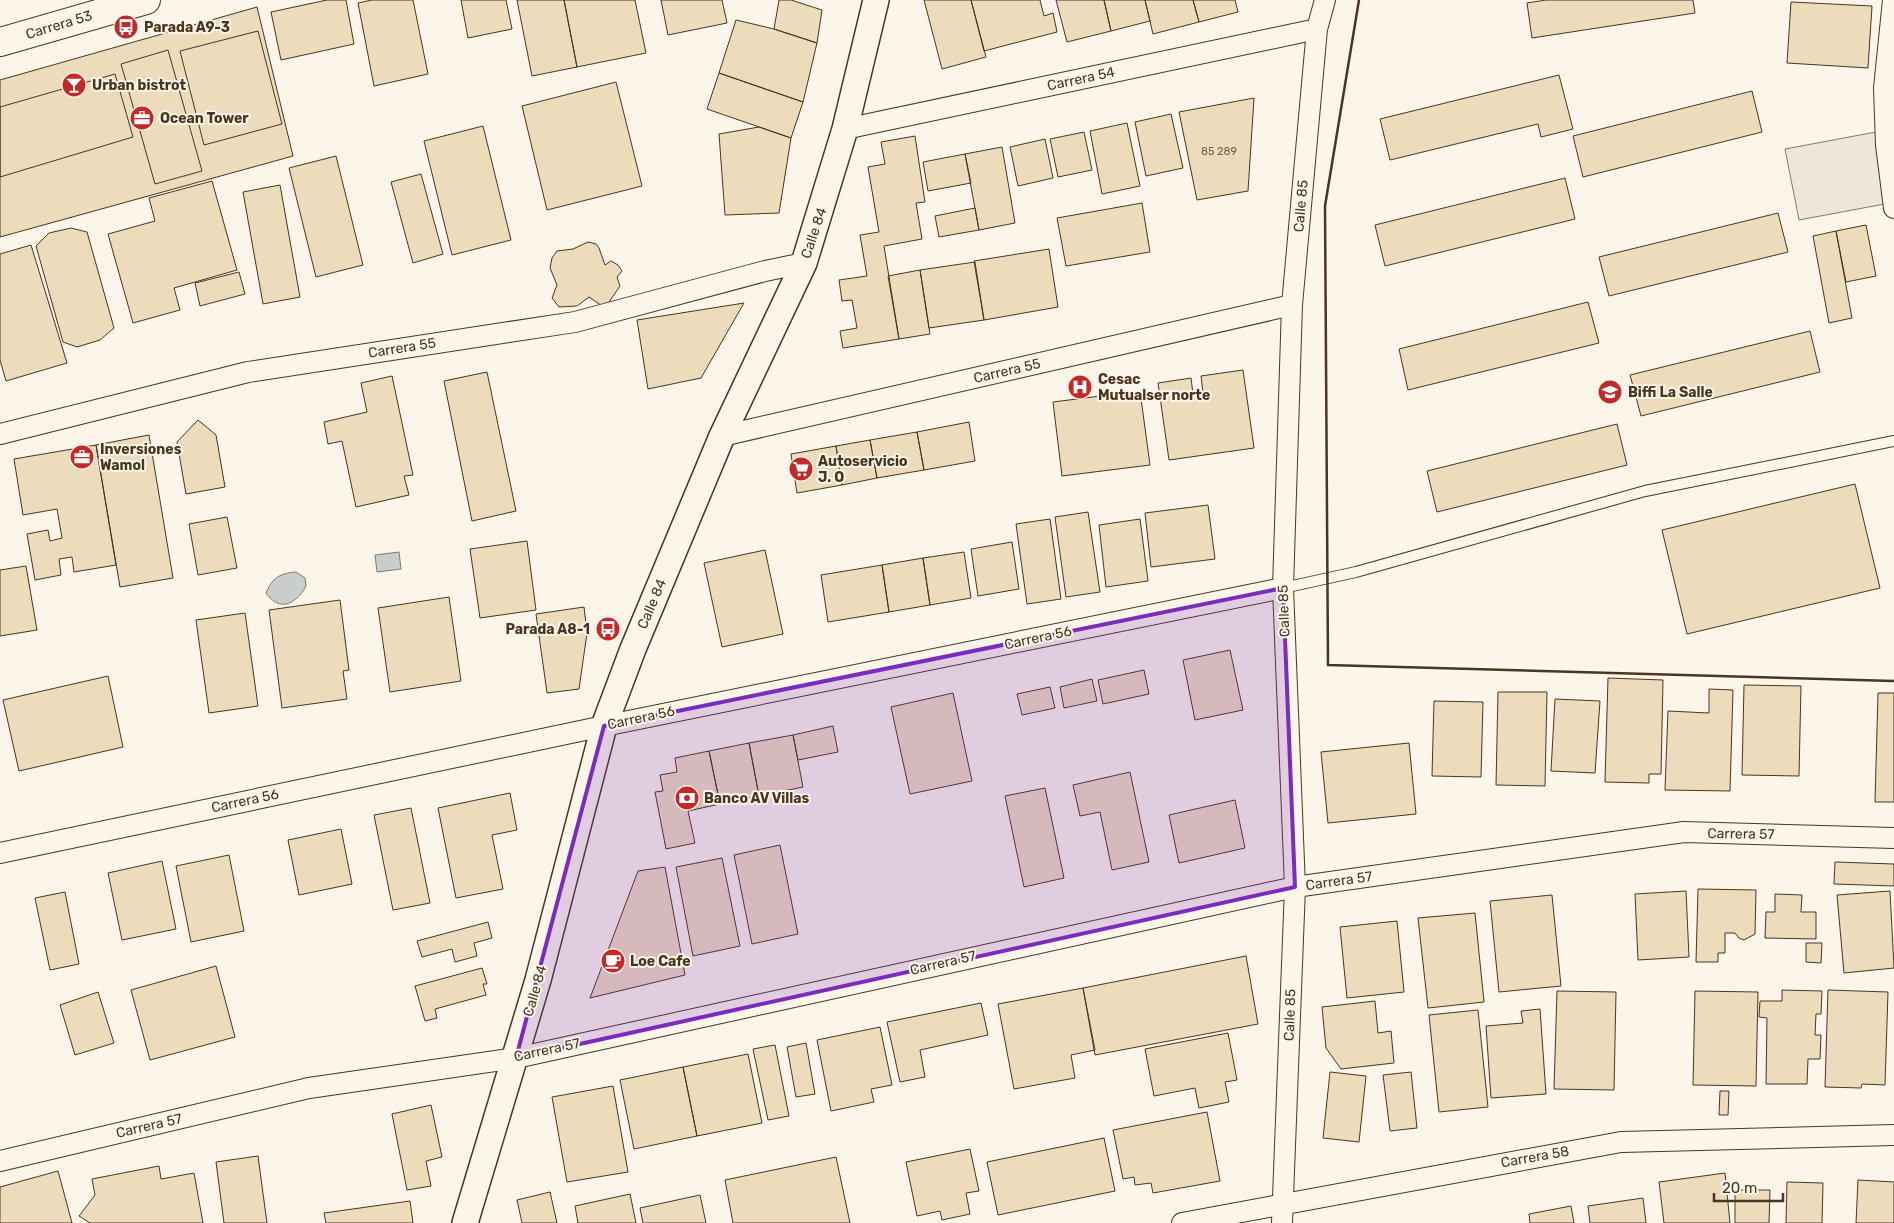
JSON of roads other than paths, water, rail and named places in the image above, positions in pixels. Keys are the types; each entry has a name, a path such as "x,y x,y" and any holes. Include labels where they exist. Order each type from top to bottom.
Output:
{"main road":[{"name":"Carrera 53","path":"0,42 97,6 146,0"}],"street":[{"name":"Calle 84","path":"465,1223 516,1058 604,726 633,649 722,436 804,263 845,129 876,0"},
{"name":"Calle 85","path":"1282,1223 1295,887 1283,588 1292,305 1317,29 1325,0"},
{"path":"1893,0 1884,88 1886,145 1894,208"},
{"name":"Carrera 54","path":"845,129 1317,29"},
{"name":"Carrera 55","path":"0,434 248,372 575,322 765,271 804,263"},
{"name":"Carrera 55","path":"722,436 1292,305"},
{"name":"Carrera 56","path":"0,853 604,726 1283,588"},
{"name":"Carrera 57","path":"0,1161 309,1088 516,1058 1295,887 1684,832 1894,838"},
{"name":"Carrera 58","path":"1182,1223 1622,1142 1894,1136"}],"lane":[{"path":"1283,588 1356,572 1645,491 1894,441"}],"place":[{"name":"Parada A9-3","path":"126,27"},
{"name":"Urban bistrot","path":"74,85"},
{"name":"Ocean Tower","path":"142,118"},
{"name":"Cesac Mutualser norte","path":"1080,387"},
{"name":"Biffi La Salle","path":"1610,392"},
{"name":"Inversiones Wamol","path":"82,457"},
{"name":"Autoservicio J. O","path":"801,469"},
{"name":"Parada A8-1","path":"608,629"},
{"name":"Banco AV Villas","path":"687,798"},
{"name":"Loe Cafe","path":"613,961"}]}
